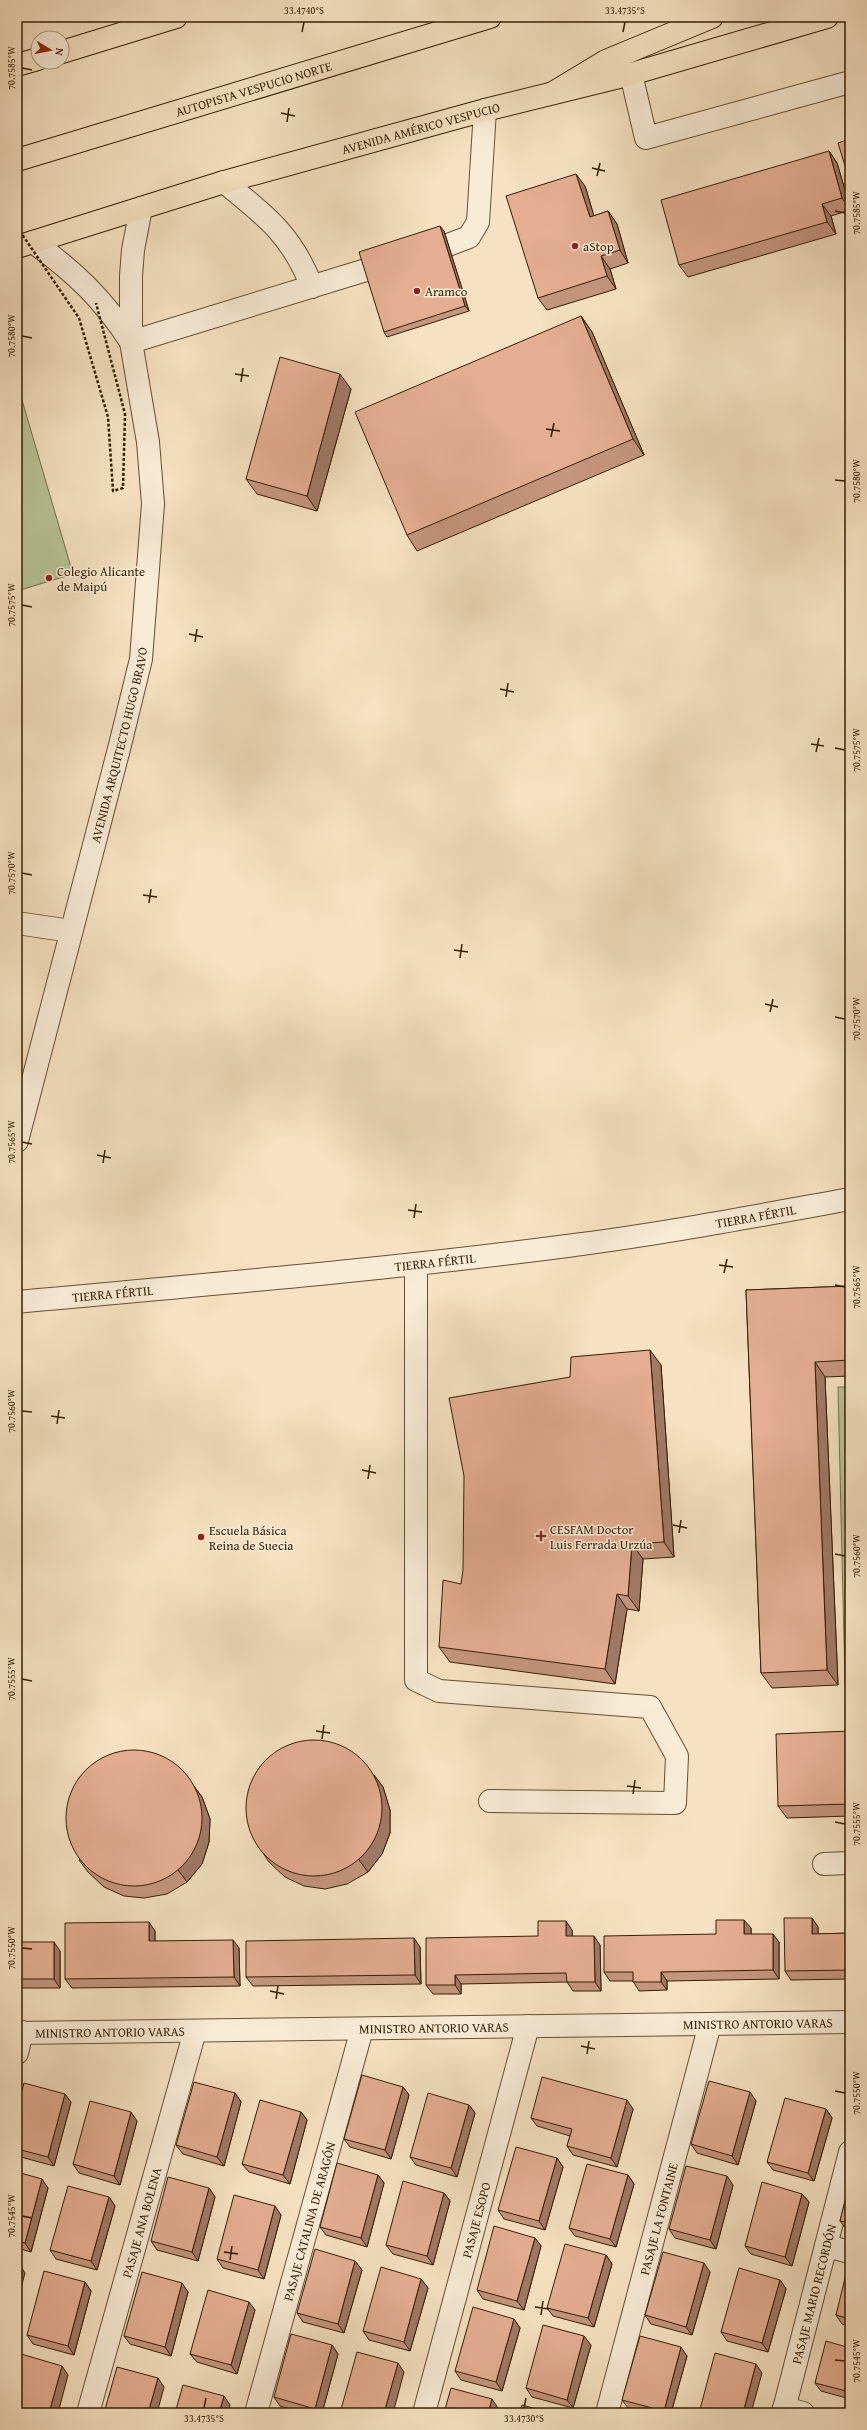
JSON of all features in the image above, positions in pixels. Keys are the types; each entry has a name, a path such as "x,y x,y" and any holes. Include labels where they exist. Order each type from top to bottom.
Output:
{"main road":[{"path":"70,50 176,17"},
{"name":"AUTOPISTA VESPUCIO NORTE","path":"17,160 490,17"},
{"path":"553,93 606,61 712,17"},
{"name":"AVENIDA AMÉRICO VESPUCIO","path":"25,244 224,182 485,110 631,74 827,17"},
{"path":"17,65 30,61"}],"street":[{"path":"631,74 646,138 850,82"},
{"path":"448,246 469,237 478,222 485,110"},
{"path":"224,182 264,215 288,239 303,262 312,287"},
{"name":"AVENIDA ARQUITECTO HUGO BRAVO","path":"17,1141 120,745 140,659 152,504 148,442 131,342 131,276 133,250 141,208"},
{"name":"AVENIDA ARQUITECTO HUGO BRAVO","path":"25,244 68,266 93,290 113,315 131,342"},
{"path":"131,342 366,270"},
{"path":"17,924 71,931"},
{"name":"TIERRA FÉRTIL","path":"17,1302 416,1265 568,1246 684,1229 850,1200"},
{"path":"416,1265 416,1680 439,1691 650,1707 677,1756 675,1803 490,1801"},
{"path":"824,1864 850,1864"},
{"name":"MINISTRO ANTORIO VARAS","path":"19,2039 195,2031 850,2022"},
{"name":"PASAJE LA FONTAINE","path":"608,2413 710,2024"},
{"name":"PASAJE ESOPO","path":"424,2413 528,2026"},
{"name":"PASAJE CATALINA DE ARAGÓN","path":"256,2413 362,2029"},
{"name":"PASAJE ANA BOLENA","path":"88,2413 195,2031"},
{"name":"PASAJE MARIO RECORDÓN","path":"790,2411 826,2246 850,2152"},
{"path":"826,2246 850,2252"}],"path":[{"path":"17,227 79,318 108,417 112,491 123,488 125,414 96,303"}],"green space":[{"path":"17,383 73,574 17,591"},
{"path":"838,1387 850,1387 850,1683 845,1683"}],"building":[{"path":"850,139 850,182 838,143"},
{"path":"829,151 842,198 822,204 827,222 679,265 661,200"},
{"name":"aStop","path":"576,174 590,217 608,211 620,250 601,256 607,276 538,298 506,196"},
{"name":"Aramco","path":"440,226 465,306 384,332 359,252"},
{"path":"581,316 633,439 407,535 355,412"},
{"path":"280,357 340,374 307,496 246,479"},
{"path":"850,1286 850,1360 815,1362 827,1670 761,1673 746,1290"},
{"path":"650,1350 664,1542 632,1544 628,1596 617,1594 605,1669 439,1647 443,1580 461,1584 463,1570 464,1476 449,1398 570,1377 571,1357"},
{"path":"850,1731 850,1804 778,1806 776,1734"},
{"path":"314,1740 340,1745 362,1760 377,1782 382,1808 377,1834 362,1856 340,1871 314,1876 288,1871 266,1856 251,1834 246,1808 251,1782 266,1760 288,1745"},
{"path":"134,1750 160,1755 182,1770 197,1792 202,1818 197,1844 182,1866 160,1881 134,1886 108,1881 86,1866 71,1844 66,1818 71,1792 86,1770 108,1755"},
{"path":"784,1918 812,1918 812,1934 850,1933 850,1970 785,1971"},
{"path":"716,1920 744,1920 744,1934 773,1934 773,1970 661,1972 661,1982 633,1982 633,1972 604,1972 604,1936 716,1934"},
{"path":"538,1921 566,1921 566,1936 594,1936 595,1982 567,1982 566,1973 455,1975 455,1985 426,1985 426,1938 538,1936"},
{"path":"149,1922 149,1941 233,1940 234,1977 65,1979 65,1923"},
{"path":"414,1938 415,1975 246,1977 246,1941"},
{"path":"17,1942 54,1942 54,1979 17,1979"},
{"path":"362,2075 403,2087 385,2150 344,2139"},
{"path":"542,2077 627,2100 611,2158 567,2146 572,2129 531,2118"},
{"path":"709,2081 750,2092 732,2156 691,2144"},
{"path":"194,2082 235,2093 217,2157 176,2145"},
{"path":"24,2083 65,2094 48,2157 17,2149 17,2109"},
{"path":"428,2093 469,2105 451,2168 410,2157"},
{"path":"785,2098 826,2109 808,2173 767,2162"},
{"path":"260,2100 301,2112 283,2175 242,2164"},
{"path":"90,2101 131,2112 114,2176 73,2164"},
{"path":"516,2147 557,2158 539,2221 498,2210"},
{"path":"337,2163 378,2175 361,2238 320,2227"},
{"path":"587,2164 628,2175 610,2239 569,2228"},
{"path":"686,2166 727,2176 710,2240 669,2229"},
{"path":"17,2172 42,2179 25,2243 17,2241"},
{"path":"168,2177 209,2188 192,2252 151,2241"},
{"path":"403,2181 444,2193 427,2256 386,2245"},
{"path":"850,2181 850,2223 840,2221"},
{"path":"762,2182 802,2194 785,2257 745,2246"},
{"path":"68,2186 109,2197 91,2261 50,2250"},
{"path":"234,2195 275,2206 258,2270 217,2259"},
{"path":"494,2226 535,2238 517,2301 477,2290"},
{"path":"565,2244 606,2255 588,2318 547,2308"},
{"path":"315,2249 355,2261 338,2324 297,2313"},
{"path":"663,2252 704,2263 686,2327 645,2315"},
{"path":"381,2267 421,2279 404,2342 363,2331"},
{"path":"739,2268 780,2280 762,2343 721,2332"},
{"path":"44,2271 85,2282 68,2346 27,2335"},
{"path":"142,2272 182,2283 165,2347 124,2336"},
{"path":"846,2274 850,2275 850,2319 836,2315"},
{"path":"208,2290 249,2302 231,2365 190,2354"},
{"path":"473,2307 514,2319 496,2382 455,2371"},
{"path":"543,2325 584,2336 567,2400 526,2388"},
{"path":"291,2334 332,2345 315,2409 274,2397"},
{"path":"640,2336 681,2347 664,2411 622,2400"},
{"path":"826,2341 850,2348 850,2392 815,2383"},
{"path":"357,2352 398,2363 384,2413 340,2413"},
{"path":"715,2353 756,2364 743,2413 699,2413"},
{"path":"21,2354 62,2366 49,2413 17,2413 17,2370"},
{"path":"117,2367 158,2378 148,2413 104,2413"},
{"path":"183,2385 224,2396 219,2413 175,2413"},
{"path":"451,2388 492,2399 488,2413 444,2413"},
{"path":"522,2405 551,2413 519,2413"}],"place":[{"name":"aStop","path":"575,246"},
{"name":"Aramco","path":"417,291"},
{"name":"Colegio Alicante de Maipú","path":"49,578"},
{"name":"CESFAM Doctor Luis Ferrada Urzúa","path":"541,1536"},
{"name":"Escuela Básica Reina de Suecia","path":"201,1537"}]}
